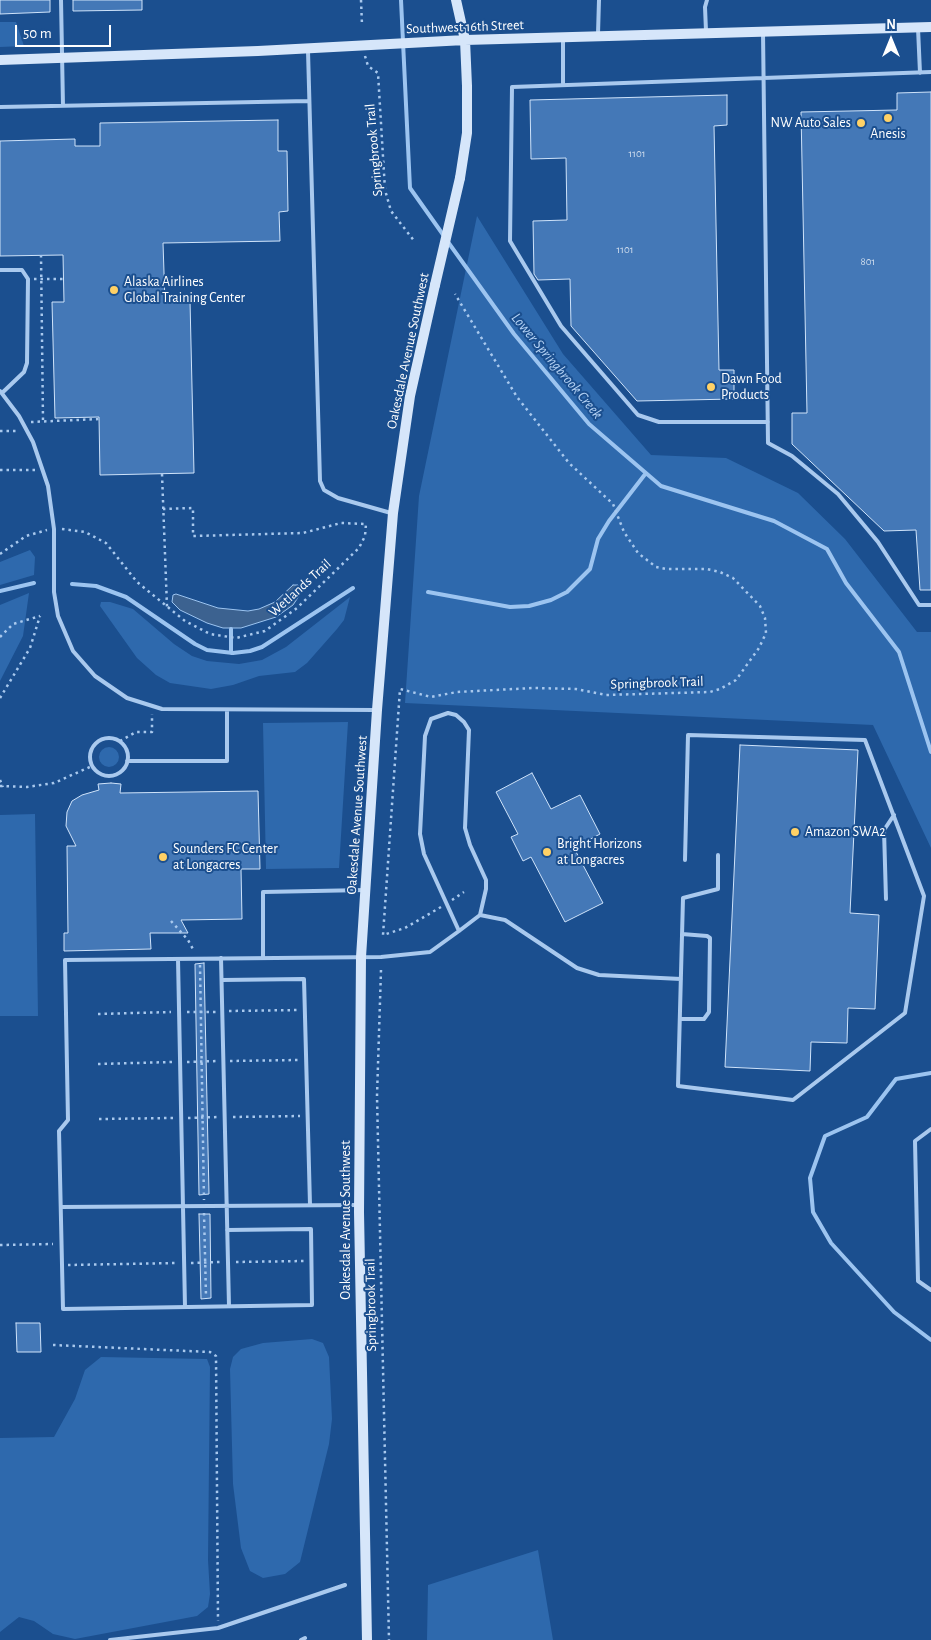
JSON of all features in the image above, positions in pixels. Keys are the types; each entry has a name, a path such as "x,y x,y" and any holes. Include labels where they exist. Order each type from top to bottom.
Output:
{"street":[{"name":"Oakesdale Avenue Southwest","path":"367,1640 359,1205 361,957 377,710 393,513 410,396 460,178 467,133 465,40 456,0"},
{"name":"Southwest 16th Street","path":"0,60 308,48 366,49 421,42 465,40 931,27"}],"lane":[{"path":"61,0 64,106"},
{"path":"598,37 599,0"},
{"path":"706,34 705,7 708,0"},
{"path":"918,28 920,73"},
{"path":"762,32 768,444 792,456 838,494 878,542 919,605 931,605"},
{"path":"563,38 563,84"},
{"path":"308,48 312,269 321,486 328,494 338,498 393,513"},
{"path":"768,422 659,422 638,415 561,326 510,241 512,87 931,72"},
{"path":"0,107 309,101"},
{"path":"0,270 22,270 28,279 27,363 24,372 1,392 33,442 44,470 53,511 54,592 58,616 74,651 89,670 114,691 146,706 172,710 377,710"},
{"path":"127,761 227,760 227,710"},
{"path":"227,1230 311,1229 312,1305 63,1309 59,1131 68,1120 65,960 361,957 430,952 459,931 480,915 486,880 470,845 465,828 468,730 464,722 456,715 448,713 431,719 425,736 420,834 424,854 459,931"},
{"path":"685,860 688,735 865,740 924,896 905,1013 793,1100 678,1086 683,898 718,889 718,855"},
{"path":"106,738 120,741 128,754 127,761 119,773 112,776 97,772 92,766 90,752 93,745 106,738"},
{"path":"886,899 884,830 894,815"},
{"path":"263,958 263,892 365,890"},
{"path":"924,896 931,896"},
{"path":"480,915 504,920 577,968 599,975 681,979"},
{"path":"680,1019 704,1019 709,1012 710,1002 710,938 707,936 682,934"},
{"path":"222,958 229,1306"},
{"path":"178,959 185,1307"},
{"path":"222,980 304,979 310,1205"},
{"path":"931,1129 915,1141 918,1281 931,1290"},
{"path":"61,1208 359,1205"},
{"path":"110,1640 218,1628 344,1585"}],"path":[{"path":"361,0 362,25"},
{"name":"Springbrook Trail","path":"366,49 368,66 378,73 384,190 391,211 415,242"},
{"path":"40,255 43,420"},
{"path":"28,279 63,279"},
{"name":"Springbrook Trail","path":"447,903 405,928 383,935 400,689 431,697 456,692 532,688 576,689 606,695 710,692 736,680 755,655 766,633 765,618 760,606 733,578 720,572 707,570 656,567 638,552 624,532 613,504 569,463 517,397 455,294"},
{"path":"33,420 100,419"},
{"path":"0,431 17,431"},
{"path":"0,470 44,470"},
{"path":"162,474 167,608"},
{"name":"Wetlands Trail","path":"0,554 26,536 45,530 78,530 99,538 138,582 167,608 210,634 236,638 264,631 297,608 359,548 365,536 366,524 341,523 303,533 193,536 193,508 163,509"},
{"path":"0,637 13,624 40,616 30,648 0,698"},
{"path":"120,741 136,732 152,732 152,714"},
{"path":"0,780 2,787 27,788 54,783 92,766"},
{"path":"447,903 464,892"},
{"path":"171,920 188,940 200,963 206,1296"},
{"name":"Springbrook Trail","path":"381,970 377,1096 389,1640"},
{"path":"98,1014 305,1010"},
{"path":"98,1064 306,1060"},
{"path":"99,1119 308,1116"},
{"path":"0,1246 62,1244"},
{"path":"53,1345 210,1352 216,1356 218,1628"}],"shaded area":[{"path":"0,22 16,22 24,46 0,47"},
{"path":"477,216 563,354 651,455 726,458 798,493 845,539 917,632 931,632 931,848 873,725 405,703 419,496"},
{"path":"30,550 35,557 34,575 0,585 0,562"},
{"path":"293,585 298,585 303,590 293,605 276,617 241,628 223,628 207,623 180,610 172,602 173,595 176,594 218,608 248,611 259,609 275,602"},
{"path":"29,593 23,636 0,681 0,605"},
{"path":"350,597 344,620 307,663 295,672 259,676 233,685 211,689 170,683 156,675 137,658 100,606 101,602 110,602 133,609 174,644 192,656 207,661 239,664 262,660 286,647"},
{"path":"348,722 339,868 266,869 263,723"},
{"path":"105,747 113,747 119,753 119,761 113,767 105,767 99,761 99,753"},
{"path":"35,814 38,1016 0,1016 0,815"},
{"path":"312,1339 323,1343 329,1357 332,1419 329,1444 300,1562 285,1574 263,1578 250,1571 241,1548 233,1484 230,1369 233,1357 241,1349 263,1343"},
{"path":"101,1357 207,1359 210,1367 208,1560 210,1594 208,1607 197,1616 75,1639 53,1634 34,1621 19,1617 0,1632 0,1438 54,1437 75,1399 85,1370"},
{"path":"538,1550 553,1640 427,1640 428,1585"}],"building":[{"path":"0,0 50,0 50,12 0,14"},
{"path":"73,0 142,0 142,10 73,11"},
{"path":"931,92 931,590 920,590 916,530 884,531 792,444 792,413 807,413 801,112 897,110 897,93"},
{"path":"727,95 727,125 714,126 719,370 734,370 734,399 637,401 571,326 570,279 538,280 534,274 533,221 567,220 566,158 531,159 530,100"},
{"name":"Alaska Airlines Global Training Center","path":"278,120 278,151 287,151 288,211 279,212 280,241 163,243 165,302 190,301 194,473 100,475 99,417 55,418 52,302 64,302 63,255 0,256 0,141 75,139 75,146 100,146 100,123"},
{"name":"Amazon SWA2","path":"740,745 858,750 850,913 879,915 875,1009 848,1008 847,1043 811,1042 810,1071 725,1067"},
{"name":"Bright Horizons at Longacres","path":"532,773 551,809 580,795 600,834 574,848 603,903 565,922 531,857 523,861 511,837 518,834 496,792"},
{"name":"Sounders FC Center at Longacres","path":"98,784 121,784 120,793 258,791 260,869 241,869 242,919 181,920 188,933 150,933 151,949 64,951 64,933 68,933 67,846 76,846 66,826 67,812 72,801 82,795 99,790"},
{"path":"204,963 209,1194 199,1195 195,964"},
{"path":"199,1214 210,1214 211,1298 201,1299"},
{"path":"16,1323 40,1323 41,1352 17,1352"}],"waterway":[{"name":"Lower Springbrook Creek","path":"401,0 410,188 444,236"},
{"name":"Lower Springbrook Creek","path":"448,242 514,334 589,424 661,486 774,521 827,549 846,583 899,652 931,752"},
{"path":"428,592 510,607 529,606 551,600 567,592 590,569 598,539 609,521 646,473"},
{"path":"0,591 34,583"},
{"path":"72,584 96,586 126,597 195,644 207,650 233,653 262,647 353,588"},
{"path":"231,629 231,653"},
{"name":"Lower Springbrook Creek","path":"931,1073 896,1079 867,1117 825,1136 810,1178 813,1212 831,1243 894,1312 931,1340"}],"place":[{"name":"Anesis","path":"888,118"},
{"name":"NW Auto Sales","path":"861,123"},
{"name":"Alaska Airlines Global Training Center","path":"114,290"},
{"name":"Dawn Food Products","path":"711,387"},
{"name":"Amazon SWA2","path":"795,832"},
{"name":"Bright Horizons at Longacres","path":"547,852"},
{"name":"Sounders FC Center at Longacres","path":"163,857"}]}
